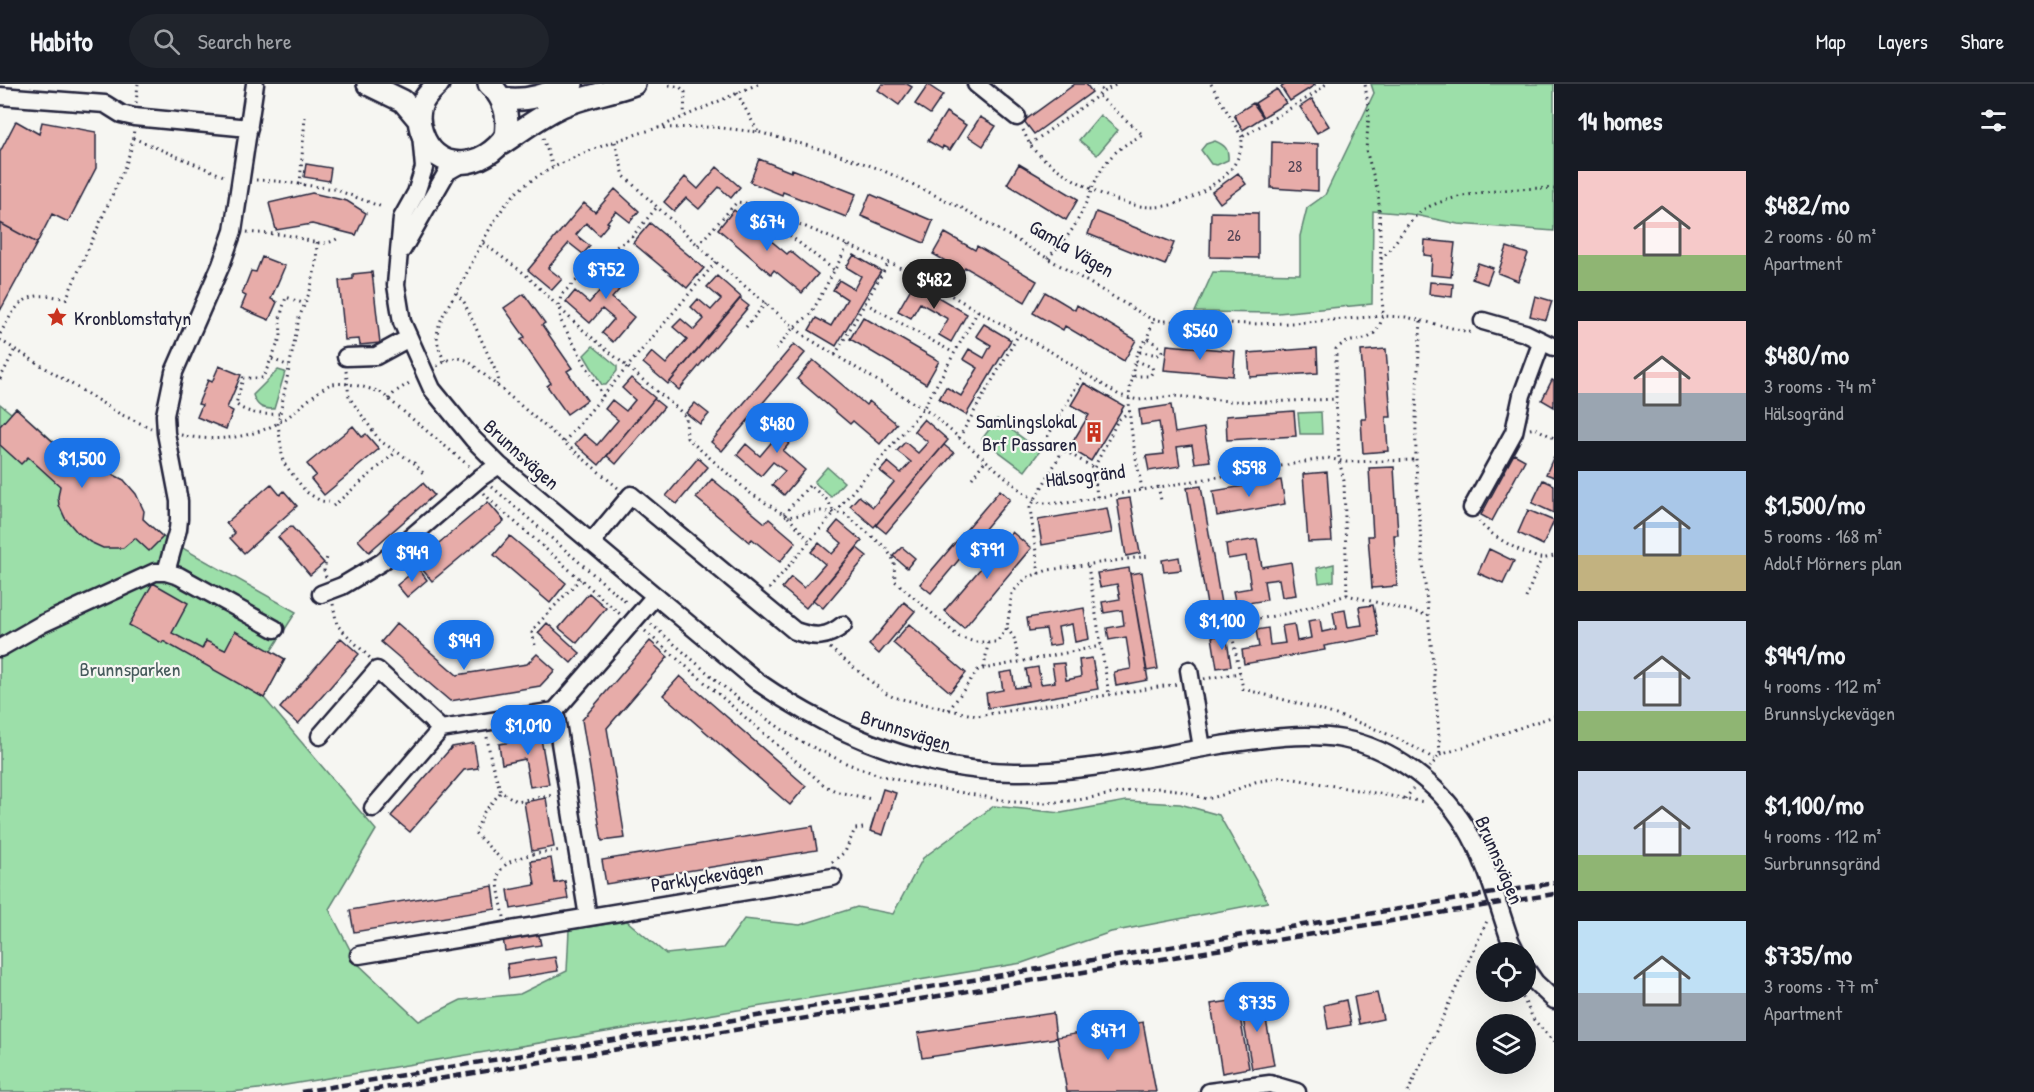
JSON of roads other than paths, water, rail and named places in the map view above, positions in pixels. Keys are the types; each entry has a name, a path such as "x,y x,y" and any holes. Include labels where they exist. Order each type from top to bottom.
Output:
{"main road":[{"path":"368,84 403,101 420,126 425,142 441,158 461,164 482,159 501,144 560,107 634,84"},
{"path":"420,126 421,106 438,84"},
{"path":"494,88 514,100 547,94 572,84"},
{"path":"494,88 507,112 506,136 501,144"}],"street":[{"path":"166,572 178,530 179,501 166,433 165,415 174,372 234,231 255,84"},
{"path":"976,84 1017,117"},
{"path":"0,96 105,105 121,114 134,117 249,128"},
{"name":"Brunnsvägen","path":"420,126 424,168 418,187 402,218 396,285 402,322 432,389 452,416 499,465 758,682 790,704 836,729 887,750 932,763 995,772 1043,772 1091,767 1248,740 1282,737 1310,736 1358,743 1388,755 1422,778 1452,807 1475,843 1511,942"},
{"name":"Brunnsvägen","path":"400,253 447,172 461,164"},
{"path":"1472,508 1514,432 1522,395 1548,344 1526,333 1480,328"},
{"path":"346,357 376,356 409,338"},
{"path":"325,592 362,575 382,562 478,480 499,465"},
{"path":"591,543 631,495 795,631 809,636 822,637 843,625"},
{"path":"0,648 42,624 155,572 166,572 179,576 275,629"},
{"path":"373,808 441,729 555,711 655,596"},
{"path":"320,736 377,670 441,729"},
{"path":"1190,676 1202,748"},
{"path":"555,711 588,917"},
{"name":"Parklyckevägen","path":"359,955 829,878"},
{"path":"1536,983 1554,1000"},
{"path":"1209,1092 1270,1084 1297,1092"}],"railway":[{"path":"301,1092 1554,883"},
{"path":"360,1092 1554,894"}],"place":[{"name":"Kronblomstatyn","path":"57,317"},
{"name":"Samlingslokal Brf Passaren","path":"1094,432"}],"park label":[{"name":"Brunnsparken","path":"130,668"}]}
